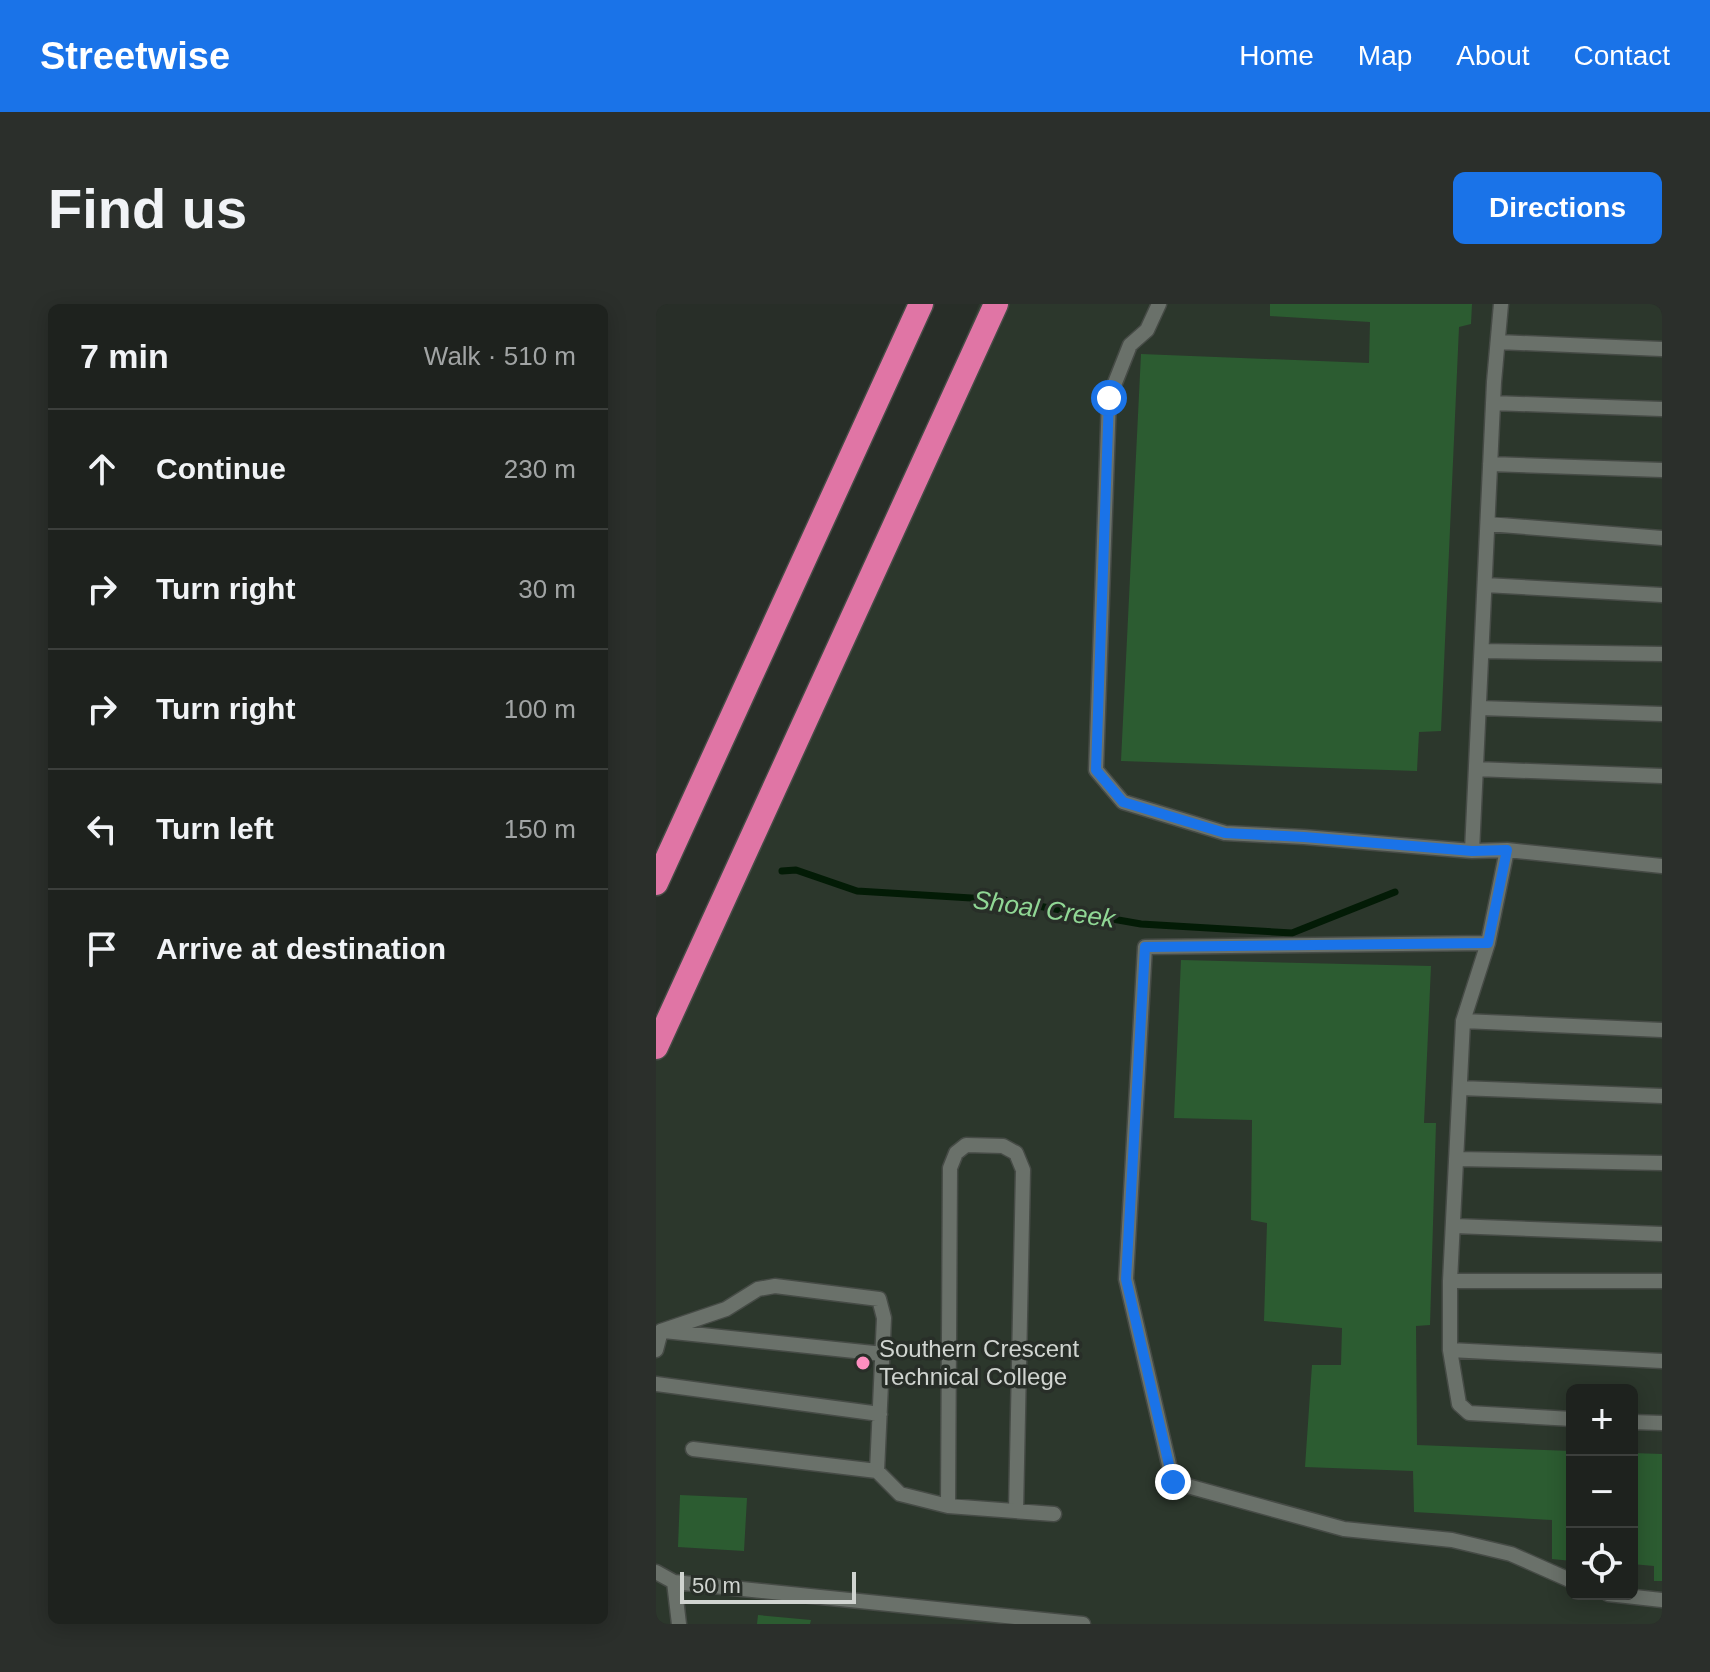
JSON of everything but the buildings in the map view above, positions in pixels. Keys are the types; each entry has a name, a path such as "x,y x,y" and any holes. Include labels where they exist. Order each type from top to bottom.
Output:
{"highway":[{"path":"656,883 921,304"},
{"path":"656,1047 996,304"}],"lane":[{"path":"1159,304 1147,330 1130,345 1109,398 1096,770 1123,802 1225,833 1472,851 1507,850 1662,866"},
{"path":"1472,851 1493,403 1501,304"},
{"path":"1498,342 1662,349"},
{"path":"1493,403 1662,409"},
{"path":"1490,464 1662,470"},
{"path":"1488,524 1662,538"},
{"path":"1485,585 1662,595"},
{"path":"1482,651 1662,654"},
{"path":"1479,708 1662,714"},
{"path":"1476,769 1662,776"},
{"path":"1507,850 1488,943 1463,1021 1450,1281 1450,1350 1459,1404 1469,1413 1566,1419"},
{"path":"1488,943 1145,947 1126,1279 1173,1482 1344,1529 1452,1540 1511,1554 1566,1578"},
{"path":"1463,1021 1662,1030"},
{"path":"1460,1088 1662,1096"},
{"path":"948,1506 950,1168 956,1153 966,1145 1003,1146 1016,1153 1023,1170 1016,1511"},
{"path":"1456,1159 1662,1163"},
{"path":"1454,1226 1662,1234"},
{"path":"1450,1281 1662,1281"},
{"path":"661,1331 726,1309 758,1289 775,1286 879,1299 884,1318 877,1471"},
{"path":"656,1350 661,1331"},
{"path":"661,1331 883,1354"},
{"path":"1450,1350 1662,1361"},
{"path":"656,1384 880,1414"},
{"path":"1638,1422 1662,1423"},
{"path":"693,1449 877,1471 900,1494 948,1506 1054,1514"},
{"path":"656,1572 674,1582 1083,1624"},
{"path":"674,1582 679,1624"},
{"path":"1638,1597 1662,1600"}],"shaded area":[{"path":"979,304 1662,304 1662,1624 656,1624 656,1025 881,547"}],"waterway":[{"name":"Shoal Creek","path":"782,871 796,870 857,891 1004,900 1141,924 1292,933 1395,892"}],"place":[{"name":"Southern Crescent Technical College","path":"863,1363"}],"route":[{"path":"1109,398 1096,770 1123,802 1225,833 1472,851 1507,850 1488,943 1145,947 1126,1279 1173,1482"}]}
